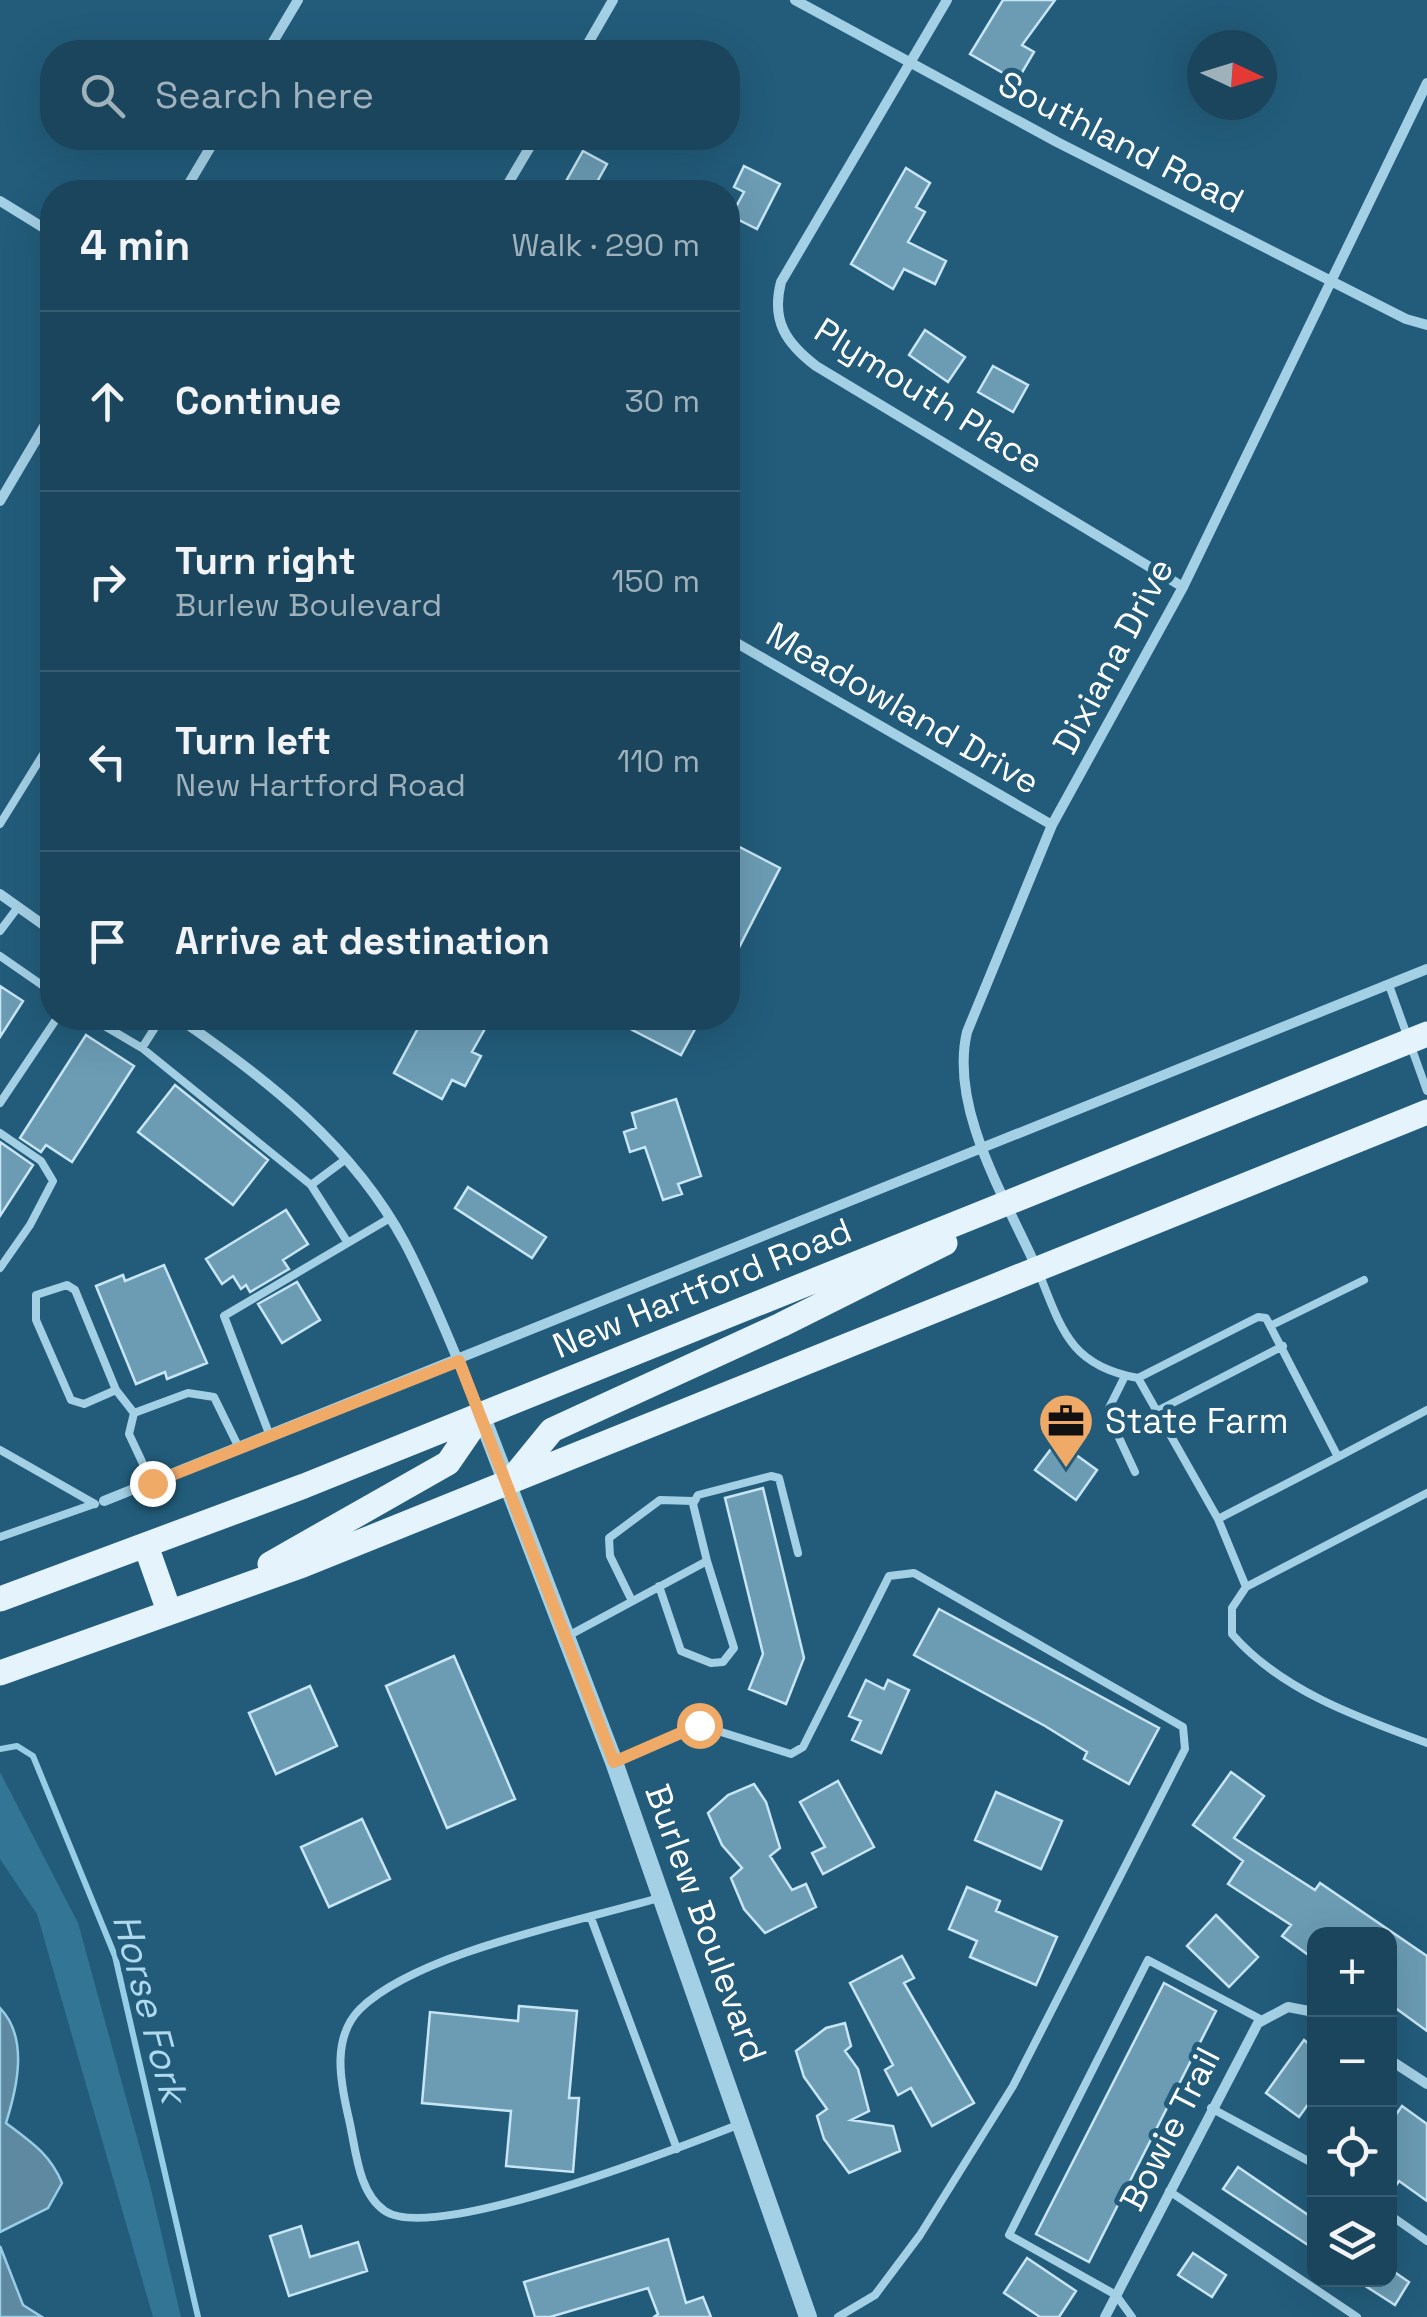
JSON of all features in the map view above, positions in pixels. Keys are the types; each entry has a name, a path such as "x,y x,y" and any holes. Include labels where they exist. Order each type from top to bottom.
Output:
{"main road":[{"name":"New Hartford Road","path":"0,1599 481,1415 1418,1038"},
{"path":"0,1673 303,1565 1427,1112"},
{"path":"509,1482 552,1430 858,1288 940,1246 1008,1202"},
{"path":"222,1591 448,1463 481,1415"},
{"path":"146,1546 169,1611"}],"street":[{"path":"274,40 298,0"},
{"path":"590,40 613,0"},
{"name":"Southland Road","path":"795,0 908,64 1427,325"},
{"path":"908,64 947,0"},
{"name":"Plymouth Place","path":"908,64 781,282 776,300 784,335 797,352 1183,587"},
{"name":"Dixiana Drive","path":"1037,1269 966,1102 961,1057 967,1032 1052,825 1183,587 1427,83"},
{"path":"191,180 209,150"},
{"path":"510,180 528,150"},
{"path":"0,202 40,226"},
{"path":"0,501 40,433"},
{"name":"Meadowland Drive","path":"740,645 1052,825"},
{"path":"0,894 40,923"},
{"name":"New Hartford Road","path":"99,1503 240,1450 1427,970"},
{"name":"Burlew Boulevard","path":"194,1030 283,1095 346,1159 390,1218 459,1361 509,1482 614,1762 808,2317"},
{"name":"Bowie Trail","path":"1105,2317 1246,2040 1262,2020 1288,2007 1307,2011"},
{"path":"1397,2065 1427,2084"}],"lane":[{"path":"0,824 40,759"},
{"path":"0,932 18,907"},
{"path":"0,956 40,984"},
{"path":"1389,985 1418,1038 1427,1091"},
{"path":"0,1103 49,1030"},
{"path":"111,1030 142,1048 311,1185 348,1242"},
{"path":"142,1048 153,1030"},
{"path":"0,1133 42,1161 51,1172 51,1189 0,1268"},
{"path":"311,1185 346,1159"},
{"path":"270,1437 224,1316 390,1218"},
{"path":"1037,1269 1072,1348 1102,1369 1125,1376 1138,1378 1258,1317 1272,1325 1338,1457"},
{"path":"1272,1325 1364,1280"},
{"path":"116,1390 84,1404 71,1400 36,1320 36,1295 67,1284 75,1290 116,1390 134,1413 130,1434 152,1483"},
{"path":"1157,1410 1283,1346"},
{"path":"1125,1376 1107,1412 1135,1472"},
{"path":"1138,1378 1218,1519 1246,1587"},
{"path":"134,1413 188,1394 214,1397 240,1450"},
{"path":"1218,1519 1427,1410"},
{"path":"0,1450 99,1503"},
{"path":"693,1501 698,1495 771,1476 779,1478 798,1553"},
{"path":"1427,1492 1246,1587 1232,1608 1232,1634 1252,1658 1348,1714 1427,1743"},
{"path":"632,1601 610,1556 609,1538 660,1500 693,1501"},
{"path":"659,1586 681,1651 710,1663 724,1662 734,1648 693,1501"},
{"path":"0,1536 99,1503"},
{"path":"568,1636 708,1561"},
{"path":"614,1762 699,1725 791,1754 804,1747 890,1576 902,1571 914,1573 1184,1728 1186,1749 1013,2086 920,2235 875,2295 838,2317"},
{"path":"662,1897 428,1965 361,2008 344,2028 340,2079 366,2194 387,2213 417,2220 563,2188 742,2123"},
{"path":"591,1918 676,2149"},
{"path":"1132,2317 1116,2295 1009,2235 1148,1960 1262,2020"},
{"path":"1211,2108 1307,2160"},
{"path":"1169,2191 1357,2317"},
{"path":"1397,2220 1427,2241"}],"shaded area":[{"path":"0,1772 78,1923 150,2185 181,2317 153,2317 37,1914 0,1859"},
{"path":"0,2008 9,2020 18,2048 17,2079 6,2123 45,2156 62,2183 48,2208 0,2232"},
{"path":"0,2246 23,2305 42,2317 0,2317"}],"building":[{"path":"1003,0 1055,0 1022,45 1034,52 1017,81 970,54"},
{"path":"583,151 607,164 598,180 567,180"},
{"path":"744,166 780,184 757,229 740,220 744,192 737,180"},
{"path":"906,168 930,183 916,207 925,212 908,242 946,261 935,284 904,269 893,289 851,264"},
{"path":"925,330 965,357 948,382 909,355"},
{"path":"993,366 1028,385 1013,412 978,392"},
{"path":"740,847 780,868 740,946"},
{"path":"0,986 23,1001 0,1037"},
{"path":"417,1030 484,1030 472,1052 481,1056 465,1086 452,1080 442,1099 394,1073"},
{"path":"632,1030 695,1030 681,1055"},
{"path":"86,1035 134,1066 72,1162 46,1145 41,1152 20,1138"},
{"path":"175,1085 268,1160 233,1205 138,1132"},
{"path":"676,1099 701,1176 678,1184 682,1194 663,1200 645,1147 630,1152 624,1132 636,1128 632,1113"},
{"path":"0,1142 33,1165 0,1216"},
{"path":"468,1187 546,1237 532,1258 455,1208"},
{"path":"286,1210 308,1244 283,1260 289,1269 250,1292 246,1285 241,1289 233,1276 222,1284 206,1259"},
{"path":"164,1265 207,1363 167,1379 165,1372 136,1384 96,1286 123,1275 125,1281"},
{"path":"297,1282 320,1320 282,1343 258,1304"},
{"name":"State Farm","path":"1057,1441 1097,1470 1076,1500 1035,1470"},
{"path":"763,1488 804,1658 786,1704 749,1689 763,1654 725,1498"},
{"path":"939,1609 1159,1728 1129,1784 1084,1759 1087,1752 1045,1726 914,1655"},
{"path":"454,1656 515,1799 447,1828 386,1686"},
{"path":"866,1680 884,1689 888,1680 909,1690 881,1753 852,1740 861,1721 849,1716"},
{"path":"310,1686 337,1746 276,1774 249,1713"},
{"path":"1231,1772 1264,1796 1234,1838 1315,1890 1320,1883 1384,1927 1307,1927 1307,1954 1282,1936 1291,1925 1228,1884 1243,1861 1193,1825"},
{"path":"838,1781 874,1847 823,1874 812,1853 825,1847 800,1802"},
{"path":"754,1784 766,1802 780,1848 770,1856 792,1890 806,1884 816,1907 765,1933 744,1909 731,1878 742,1868 722,1845 708,1813 728,1795"},
{"path":"996,1792 1062,1821 1041,1869 975,1840"},
{"path":"362,1819 390,1879 329,1907 301,1847"},
{"path":"967,1887 1000,1901 996,1911 1057,1937 1036,1985 970,1957 977,1941 949,1929"},
{"path":"1216,1915 1258,1957 1229,1987 1187,1946"},
{"path":"1397,1936 1427,1956 1427,2031 1397,2009"},
{"path":"902,1956 914,1978 904,1983 974,2103 932,2126 911,2088 898,2095 885,2070 893,2065 850,1983"},
{"path":"1164,1983 1216,2011 1089,2262 1036,2234"},
{"path":"519,2006 577,2011 569,2098 579,2098 573,2172 506,2166 511,2111 422,2103 430,2012 518,2021"},
{"path":"845,2023 851,2046 845,2051 858,2069 869,2111 851,2120 893,2126 900,2151 849,2173 824,2139 817,2116 827,2109 804,2077 796,2051 826,2028"},
{"path":"1304,2040 1307,2106 1299,2117 1266,2093"},
{"path":"1402,2106 1427,2124 1427,2201 1399,2181 1397,2184 1397,2113"},
{"path":"1238,2167 1307,2214 1307,2244 1223,2189"},
{"path":"301,2226 310,2257 358,2242 367,2271 289,2296 270,2236"},
{"path":"668,2239 686,2303 703,2297 711,2317 654,2317 658,2314 648,2288 550,2317 535,2317 524,2282"},
{"path":"1193,2253 1226,2275 1212,2297 1178,2275"},
{"path":"1027,2258 1076,2291 1059,2317 1040,2317 1004,2293"},
{"path":"1397,2274 1409,2282 1395,2305 1367,2287 1397,2287"}],"waterway":[{"name":"Horse Fork","path":"0,1749 17,1746 33,1756 115,1956 198,2317"}],"place":[{"name":"State Farm","path":"1066,1470"}],"route":[{"path":"152,1483 459,1361 509,1482 614,1762 699,1725"}]}
